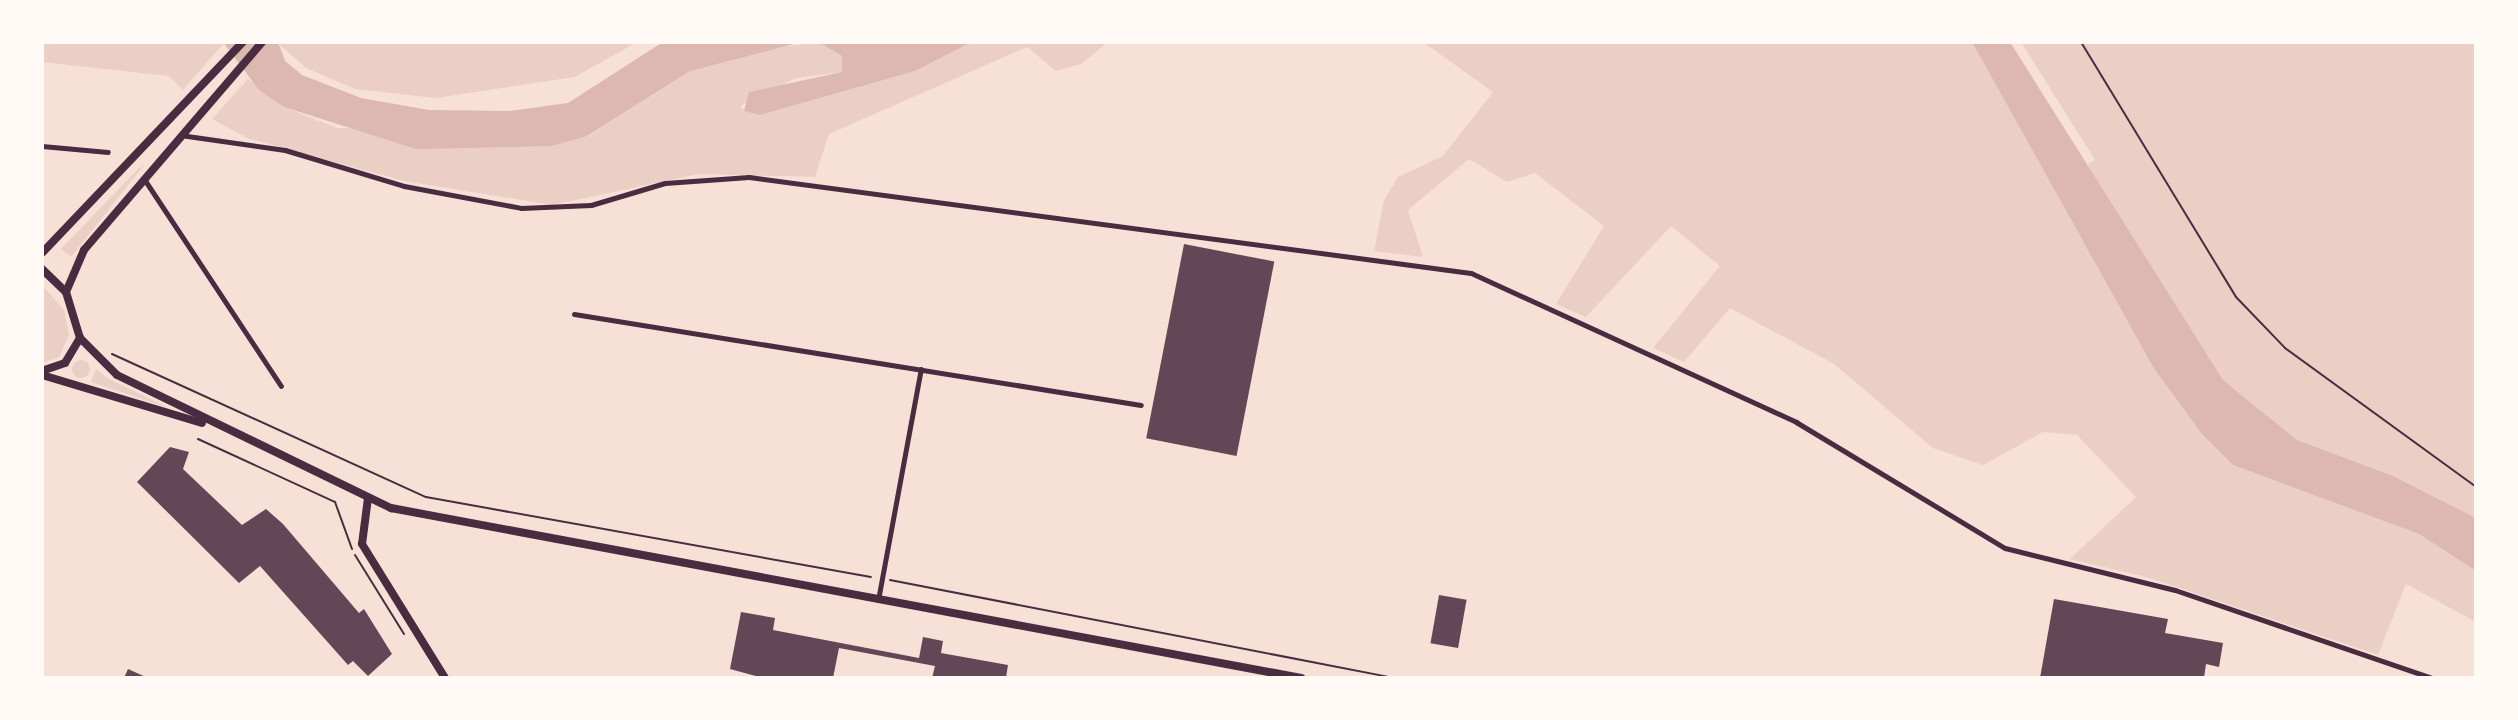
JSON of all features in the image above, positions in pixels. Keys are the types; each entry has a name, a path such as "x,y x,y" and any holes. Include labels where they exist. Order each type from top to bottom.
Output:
{"main road":[{"path":"42,253 169,125 243,42"},
{"path":"66,292 84,250 179,134 262,42"},
{"path":"42,269 66,292 80,338 117,375 212,426 368,498 878,600 1301,678"},
{"path":"42,373 65,363 80,338"},
{"path":"42,373 212,426"},
{"path":"368,498 362,544 445,678"}],"street":[{"path":"179,134 285,150 404,186 521,208 591,205 665,183 749,177 1471,273 1796,422 2005,548 2175,590 2432,678"},
{"path":"42,146 108,152"},
{"path":"143,178 281,386"},
{"path":"574,314 1141,405"},
{"path":"878,600 921,369"}],"path":[{"path":"2081,42 2236,297 2285,348 2476,487"},
{"path":"104,349 426,497 882,579 1394,678"},
{"path":"198,439 335,502 360,564 406,637"}],"shaded area":[{"path":"42,42 223,44 183,90 169,76 42,62"},
{"path":"223,42 278,42 285,61 302,75 361,98 429,110 510,111 568,103 663,42 802,42 690,71 587,136 551,146 416,149 284,107 259,90"},
{"path":"637,42 575,77 436,98 355,89 306,68 279,44"},
{"path":"818,42 842,56 842,72 796,78 740,106 745,111 760,115 915,71 972,42 1108,42 1081,64 1056,71 1027,47 829,134 815,177 699,174 552,205 404,181 247,138 212,119 248,79 284,107 337,128 588,136 690,71 740,53"},
{"path":"818,42 972,42 915,71 760,115 744,111 749,92 842,72 842,56"},
{"path":"1423,42 1972,42 2153,367 2233,465 2419,534 2476,571 2476,622 2406,584 2378,655 2150,578 2070,559 2136,497 2077,435 2043,432 1983,465 1933,448 1834,364 1730,308 1684,362 1653,348 1720,266 1671,226 1586,317 1556,304 1604,226 1535,173 1507,182 1469,159 1408,210 1423,257 1374,251 1384,200 1398,177 1443,156 1493,92"},
{"path":"1972,42 2010,42 2223,380 2297,440 2393,476 2476,518 2476,571 2419,534 2233,465 2202,434 2153,367"},
{"path":"2021,42 2476,42 2476,518 2393,476 2297,440 2223,380 2101,191 2088,164 2095,160"},
{"path":"144,165 71,257 61,249 139,168"},
{"path":"42,285 64,310 69,335 59,357 42,363"},
{"path":"77,360 85,360 90,369 88,376 77,378 72,373 72,365"},
{"path":"96,369 107,378 169,408 91,382"}],"building":[{"path":"1184,244 1274,262 1237,456 1146,438"},
{"path":"170,447 189,452 183,469 242,525 266,509 283,524 359,613 364,609 392,654 368,676 353,661 348,665 260,566 239,583 137,482"},
{"path":"1439,595 1467,600 1458,648 1430,643"},
{"path":"2054,599 2168,619 2165,633 2223,643 2219,667 2206,664 2204,678 2040,678"},
{"path":"741,612 775,618 773,630 919,658 923,637 943,641 941,653 1008,665 1006,678 932,678 935,666 839,648 833,678 763,678 730,669"},
{"path":"128,669 148,678 124,678"}]}
